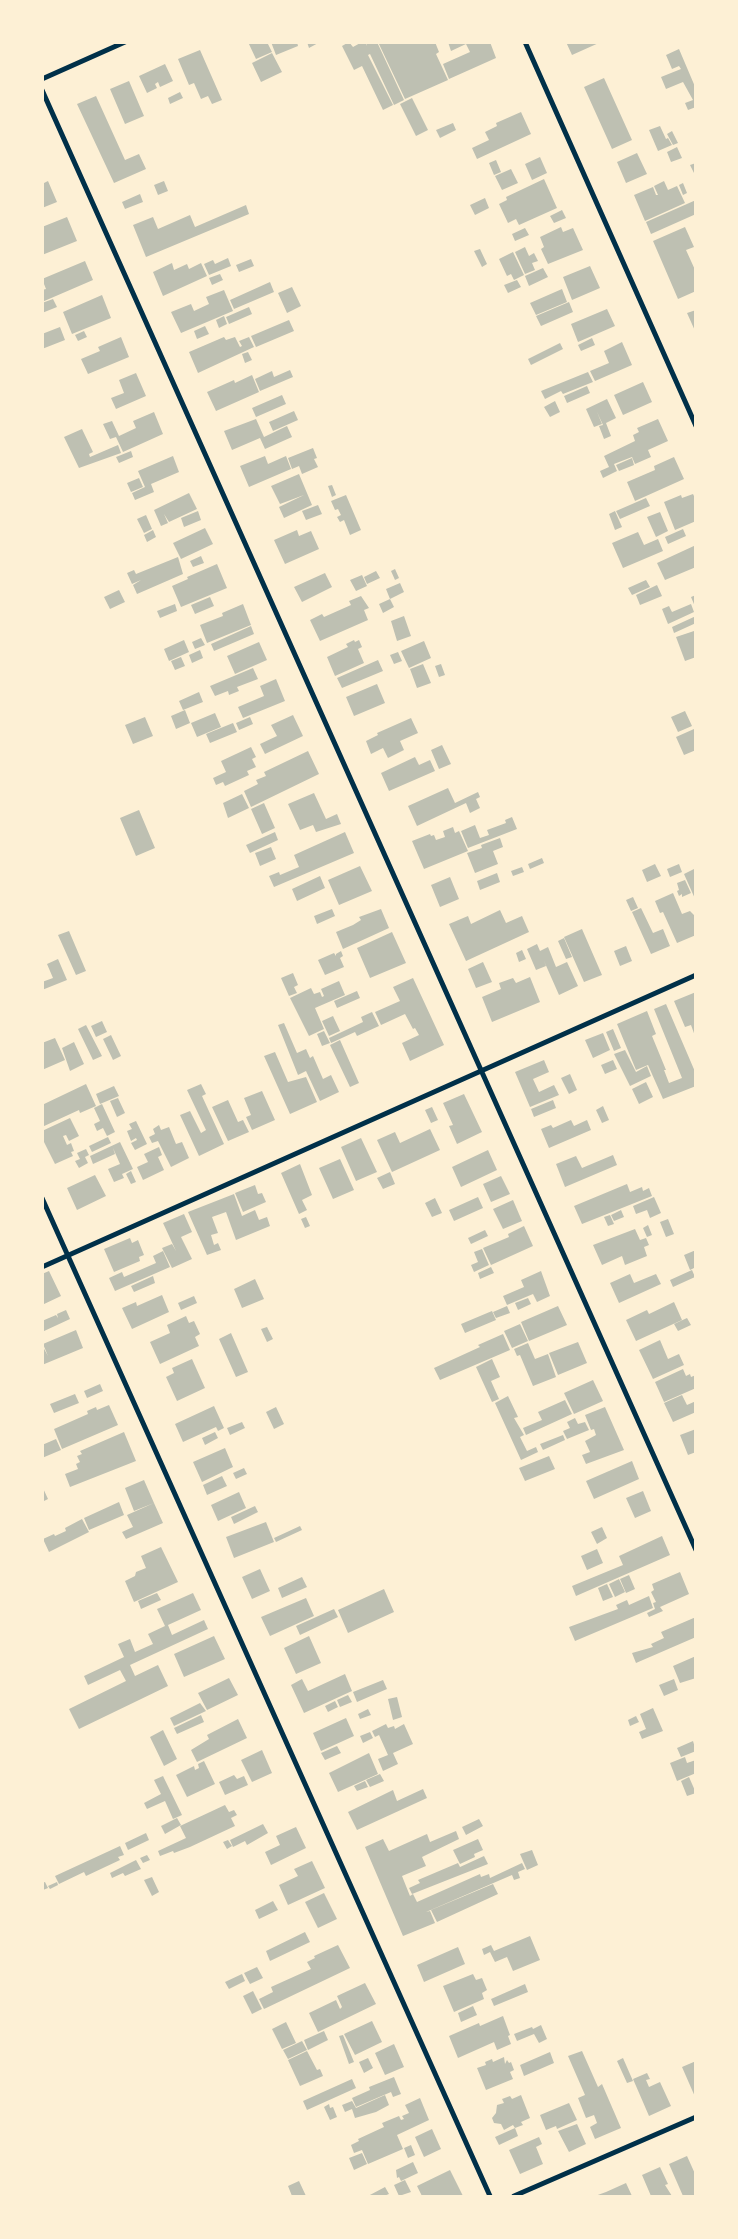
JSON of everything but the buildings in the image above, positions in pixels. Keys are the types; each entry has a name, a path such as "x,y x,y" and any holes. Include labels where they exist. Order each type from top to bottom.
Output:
{"street":[{"path":"42,79 125,42"},
{"path":"525,42 696,426"},
{"path":"42,90 696,1550"},
{"path":"42,1267 696,975"},
{"path":"42,1198 490,2196"},
{"path":"514,2196 696,2117"}]}
